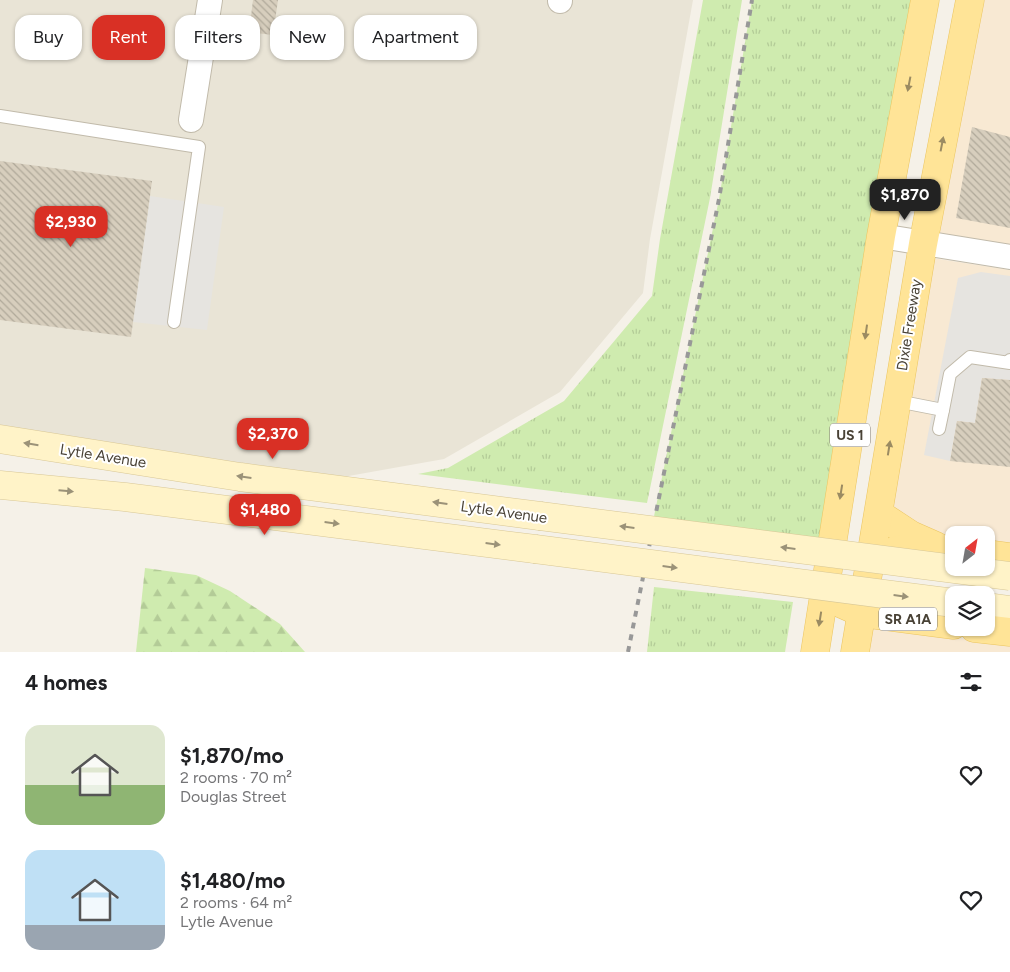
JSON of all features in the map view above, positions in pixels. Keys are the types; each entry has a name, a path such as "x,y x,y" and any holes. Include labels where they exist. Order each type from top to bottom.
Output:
{"main road":[{"name":"US 1","path":"815,652 881,236 925,0"},
{"name":"Dixie Freeway","path":"855,652 923,244 970,0"},
{"name":"Lytle Avenue","path":"0,439 240,477 1010,576"},
{"path":"0,485 125,497 945,602"},
{"path":"879,514 911,535 945,548"},
{"path":"825,586 848,568 871,557 902,549 945,550"},
{"path":"995,555 1010,557"},
{"name":"SR A1A","path":"825,586 842,604 862,613 945,624"},
{"path":"995,608 1010,610"},
{"path":"995,630 1010,632"}],"street":[{"path":"191,120 210,0"},
{"path":"881,236 1010,257"}],"lane":[{"path":"0,116 199,147 174,322"},
{"path":"939,429 950,374 970,357 1010,363 1010,360"},
{"path":"897,401 943,410"}],"shaded area":[{"path":"0,0 693,0 650,239 643,293 560,392 444,459 298,485 0,444"},
{"path":"981,0 1010,0 1010,245 936,234"},
{"path":"150,196 224,207 207,330 133,322"},
{"path":"932,258 1010,270 1010,544 995,543 995,526 945,526 945,536 917,524 892,507"},
{"path":"981,272 1010,276 1010,380 982,378 975,423 957,421 950,461 924,455 958,278"},
{"path":"871,627 1010,644 1010,652 867,652"}],"green space":[{"path":"703,0 742,0 710,198 647,503 418,474 448,468 564,401 652,296 660,239"},
{"path":"752,0 925,0 832,548 651,531 719,199"},
{"path":"145,568 196,575 230,591 280,624 305,652 136,652"},
{"path":"654,587 793,602 785,652 647,652"}],"building":[{"path":"253,0 278,0 276,15 270,15 270,35 260,33 260,15 251,15"},
{"path":"972,127 1010,137 1010,228 956,218"},
{"path":"0,161 152,181 131,337 0,320"},
{"path":"982,378 1010,380 1010,467 950,461 957,421 975,423"}],"railway":[{"path":"628,652 719,199 752,0"}]}
